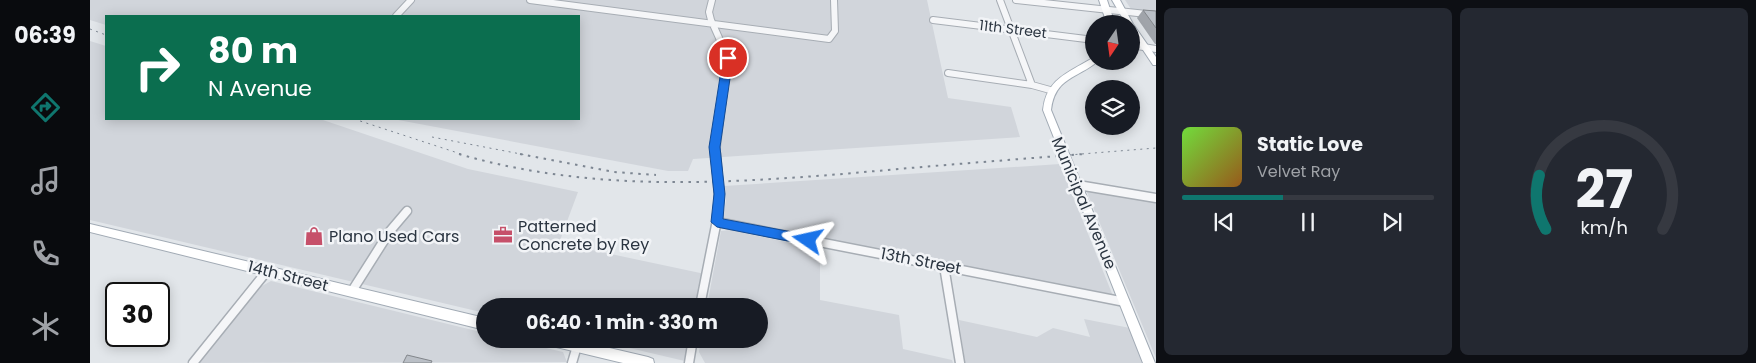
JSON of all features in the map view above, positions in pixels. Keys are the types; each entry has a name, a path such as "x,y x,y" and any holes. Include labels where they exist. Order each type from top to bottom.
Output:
{"main road":[{"path":"1103,0 1109,15"},
{"path":"1116,0 1124,15"},
{"path":"1140,39 1156,62"},
{"path":"1050,90 1062,79 1085,66"},
{"name":"Municipal Avenue","path":"1050,90 1047,100 1049,117 1149,363"},
{"name":"14th Street","path":"90,228 476,322"},
{"path":"585,348 648,363"}],"street":[{"path":"397,15 411,0"},
{"path":"530,0 829,39 835,31 834,0"},
{"path":"702,298 717,222 719,194 714,147 728,58 709,12 712,0"},
{"path":"1000,0 1032,84"},
{"path":"1016,0 1156,15"},
{"name":"11th Street","path":"933,20 1085,39"},
{"path":"1140,47 1156,49"},
{"path":"948,73 1032,84 1050,90"},
{"path":"1078,185 1156,198"},
{"path":"352,291 390,231 407,211"},
{"name":"13th Street","path":"717,222 1125,302"},
{"path":"944,266 960,363"},
{"path":"193,363 267,271"},
{"path":"572,363 576,348"},
{"path":"689,363 692,348"}],"shaded area":[{"path":"90,0 927,0 948,98 1011,107 1020,137 693,159 688,171 668,171 398,120 580,120 580,15 105,15 105,25 90,20"},
{"path":"1125,0 1156,0 1156,12 1131,9"},
{"path":"90,41 105,46 105,120 323,120 468,169 578,192 559,243 705,274 700,298 476,298 476,311 90,220"},
{"path":"1060,164 1113,296 722,219 726,201 724,186"},
{"path":"1086,190 1156,201 1156,358"},
{"path":"730,230 820,249 820,300 899,315 903,349 952,360 953,363 705,363 699,352 700,348 768,348 768,298 708,298 721,231"},
{"path":"271,281 476,331 476,348 546,348 563,352 567,362 199,363 262,286"},
{"path":"1084,319 1130,328 1143,363 965,363 959,320 1037,337 1053,328 1090,337"},
{"path":"629,348 691,348 689,362"}],"building":[{"path":"1143,10 1156,11 1156,28"},
{"path":"407,355 432,361 431,363 403,363"}],"railway":[{"path":"90,29 105,35"},
{"path":"357,120 464,155"},
{"path":"432,137 526,155"},
{"path":"1069,155 1156,148"},
{"path":"459,154 557,175 655,182 705,182 804,177 1084,154"},
{"path":"520,154 614,172 656,175"}],"place":[{"name":"Patterned Concrete by Rey","path":"503,235"},
{"name":"Plano Used Cars","path":"314,236"}],"route":[{"path":"728,58 714,147 719,194 717,222 808,240"}]}
